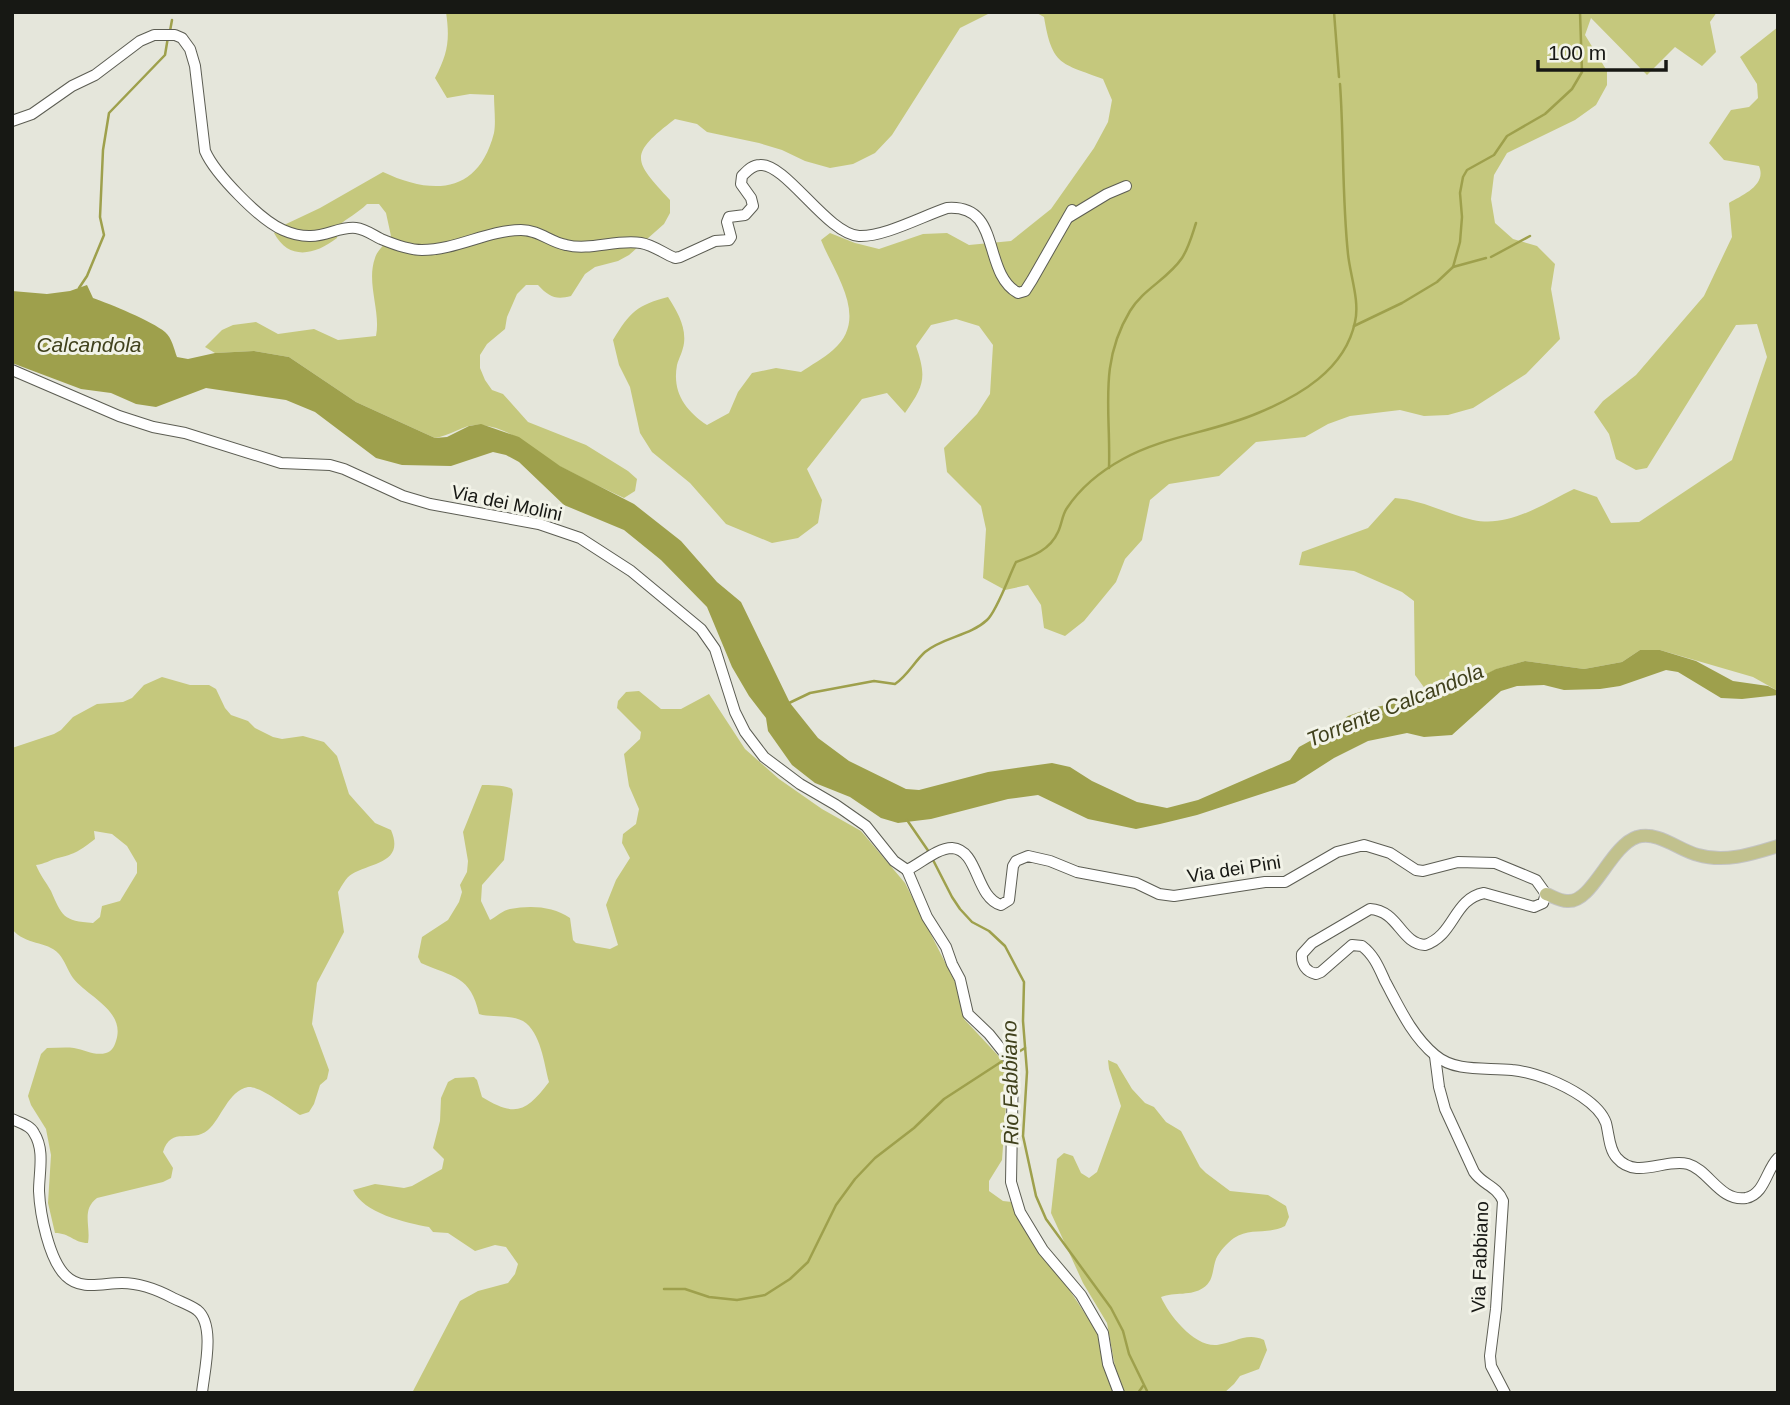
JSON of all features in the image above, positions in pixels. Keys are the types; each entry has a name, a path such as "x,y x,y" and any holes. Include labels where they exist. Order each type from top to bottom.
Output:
{"main road":[{"path":"1546,894 1567,901 1580,897 1625,843 1645,836 1656,837 1699,856 1713,858 1734,858 1778,846"}],"street":[{"path":"12,121 32,114 72,86 95,75 140,41 154,35 171,35 182,38 190,49 195,66 205,151 210,163 232,188 271,223 298,235 314,236 357,228 400,246 421,250 445,247 510,230 525,230 544,234 564,245 642,243 675,258 688,256 715,241 729,240 729,217 745,215 753,206 741,184 742,176 754,166 762,165 769,166 829,220 851,234 870,235 947,208 969,210 982,221 1002,278 1018,293 1025,291 1032,281 1069,214 1126,186"},
{"name":"Via dei Molini","path":"12,370 119,416 153,427 185,433 281,463 337,467 403,496 430,504 539,524 580,538 631,571 701,629 715,649 735,712 745,732 764,757 800,784 866,826 894,861 901,868 909,869"},
{"name":"Via dei Pini","path":"909,869 952,848 971,861 988,897 1001,905 1009,900 1013,866 1016,861 1028,856 1077,872 1136,883 1159,894 1174,896 1265,882 1285,882 1337,852 1364,845 1390,853 1423,872 1458,862 1495,863 1535,880 1546,894"},
{"path":"909,869 927,916 946,947 951,964 960,979 968,1014 989,1034 1013,1064 1011,1182 1020,1212 1043,1250 1081,1295 1103,1333 1108,1364 1119,1393"},
{"path":"1546,894 1544,902 1534,907 1484,893 1476,895 1463,905 1446,933 1424,946 1412,941 1387,913 1370,909 1304,949 1301,954 1302,963 1307,970 1316,974 1352,945 1366,948 1413,1030 1435,1056 1468,1068 1513,1070 1549,1080 1583,1098 1596,1108 1605,1120 1615,1157 1630,1167 1653,1168 1676,1162 1686,1163 1695,1167 1721,1190 1746,1198 1760,1189 1778,1158"},
{"name":"Via Fabbiano","path":"1435,1056 1445,1109 1474,1172 1479,1180 1496,1189 1503,1202 1490,1356 1491,1366 1505,1393"},
{"path":"12,1119 30,1128 38,1141 41,1155 40,1198 51,1254 60,1270 68,1279 79,1284 136,1284 198,1311 204,1320 208,1336 202,1393"}],"green space":[{"path":"446,12 992,12 960,28 892,135 875,153 853,164 830,168 759,143 707,132 697,124 675,119 649,141 641,158 649,176 670,200 670,213 664,224 629,255 595,267 585,274 571,296 553,296 538,285 526,285 517,294 505,329 487,344 480,355 480,368 485,380 492,390 503,394 528,422 586,445 628,471 637,479 635,491 624,498 561,467 523,442 493,427 475,425 435,438 356,402 289,357 254,351 215,353 205,347 222,330 233,325 256,322 278,334 314,329 338,340 376,336 373,268 378,252 391,236 386,213 379,204 367,204 338,226 337,238 311,251 287,248 274,233 383,172 419,184 435,186 465,179 477,168 487,153 494,133 494,95 470,94 447,98 435,78 447,46"},
{"path":"1035,12 1717,12 1710,22 1716,52 1702,66 1675,47 1647,75 1591,18 1585,35 1607,71 1607,85 1596,105 1575,120 1507,153 1494,175 1491,199 1495,223 1513,239 1537,246 1555,264 1551,289 1560,339 1526,374 1473,408 1448,415 1424,416 1400,410 1350,416 1305,437 1256,442 1219,476 1169,484 1150,500 1142,540 1125,559 1116,582 1084,621 1065,636 1044,628 1041,605 1028,585 1005,590 983,578 986,529 981,506 947,472 944,448 977,414 990,394 993,345 979,326 956,319 931,325 916,346 922,366 922,381 905,413 887,393 862,399 807,469 822,500 818,523 798,538 772,543 726,524 690,483 652,452 640,433 630,387 619,365 613,340 635,311 668,297 678,313 684,331 676,375 678,392 692,413 707,425 729,413 738,392 752,373 776,368 801,372 833,350 844,338 849,324 846,296 821,240 830,233 879,249 923,234 947,233 969,245 1011,241 1051,209 1094,148 1108,122 1112,100 1103,79 1068,65 1055,54 1044,17"},
{"path":"1778,27 1778,691 1753,677 1660,650 1640,650 1622,662 1584,669 1525,661 1497,669 1448,693 1431,697 1415,675 1414,601 1402,592 1354,571 1299,565 1302,552 1368,528 1395,498 1415,501 1486,522 1513,518 1574,489 1597,497 1611,523 1639,522 1732,460 1767,357 1757,324 1736,325 1647,468 1636,470 1616,459 1609,434 1594,412 1603,401 1636,375 1704,296 1732,237 1729,203 1747,193 1760,179 1759,166 1724,160 1709,143 1731,110 1749,107 1758,98 1757,84 1740,57"},
{"path":"162,677 190,685 209,685 216,689 231,715 248,721 255,728 273,737 282,739 303,736 324,742 337,756 349,794 375,823 391,830 394,849 384,860 350,875 338,892 344,932 317,983 312,1024 329,1070 309,1112 300,1115 253,1087 241,1090 230,1099 208,1130 195,1136 171,1139 167,1144 163,1152 173,1168 171,1178 97,1198 88,1213 88,1243 83,1243 55,1233 48,1203 51,1155 46,1129 28,1096 41,1054 47,1048 106,1053 114,1047 118,1030 111,1013 73,978 59,954 23,938 12,929 12,748 54,734 73,717 97,704 123,702 132,698 144,685","holes":["94,831 112,834 127,846 137,863 137,873 120,901 102,906 100,917 93,923 69,919 61,912 36,865 82,849 95,839"]},
{"path":"639,691 661,709 681,709 709,694 745,749 779,779 822,809 861,831 905,883 955,982 964,1019 1005,1063 1008,1077 1002,1160 989,1181 989,1191 1003,1201 1012,1202 1099,1335 1116,1393 412,1393 460,1301 478,1291 508,1283 518,1264 506,1247 495,1245 475,1251 448,1233 433,1232 429,1227 397,1220 375,1211 358,1198 353,1190 375,1184 404,1188 442,1169 444,1159 433,1148 440,1121 441,1098 448,1082 455,1078 474,1077 482,1097 512,1109 520,1108 534,1100 549,1082 541,1049 529,1026 518,1019 479,1014 476,1001 466,985 451,975 421,963 418,957 422,937 448,920 459,902 462,892 460,885 467,872 468,861 463,832 482,785 493,785 512,789 513,794 504,860 482,885 481,901 490,920 510,909 549,909 570,918 573,940 576,943 610,949 618,945 606,905 616,880 630,858 622,843 623,834 636,824 639,809 629,786 624,754 640,739 641,732 617,708 618,701 626,692"},
{"path":"1108,1060 1117,1064 1132,1089 1145,1103 1154,1107 1166,1122 1181,1131 1206,1173 1230,1191 1268,1195 1286,1206 1289,1217 1285,1226 1240,1235 1226,1245 1216,1259 1209,1282 1203,1288 1161,1297 1176,1321 1200,1341 1217,1345 1252,1337 1264,1340 1267,1350 1259,1369 1240,1376 1224,1393 1125,1393 1115,1367 1107,1323 1083,1283 1051,1213 1057,1159 1064,1153 1073,1156 1081,1173 1089,1178 1097,1172 1121,1106"}],"water":[{"name":"Calcandola","path":"87,285 93,298 120,308 165,332 177,357 188,359 215,353 254,351 289,357 356,402 435,438 447,437 469,426 481,424 519,437 560,466 634,504 681,541 717,582 741,602 790,703 818,738 849,761 906,789 919,790 988,772 1052,763 1070,767 1092,781 1137,802 1167,808 1198,800 1290,760 1299,747 1330,730 1348,716 1371,708 1448,693 1496,669 1525,661 1584,669 1622,662 1640,650 1660,650 1696,661 1733,681 1768,686 1778,691 1778,695 1742,699 1721,698 1678,672 1666,670 1620,686 1600,689 1564,690 1544,685 1517,686 1501,691 1452,735 1424,737 1407,733 1368,741 1334,758 1295,783 1197,815 1160,824 1136,829 1088,819 1038,795 1008,799 931,819 898,823 881,818 850,797 815,783 792,765 768,731 766,718 732,667 707,607 661,560 624,530 564,505 519,462 506,455 493,452 451,466 402,465 376,458 315,412 286,400 206,388 156,407 136,404 111,393 81,389 12,363 12,291 47,294 70,291"}],"waterway":[{"path":"1334,12 1339,77"},
{"path":"1354,326 1402,303 1437,282 1453,267 1460,242 1460,193 1463,177 1467,170 1494,155 1507,136 1545,114 1572,89 1582,72 1580,12"},
{"path":"170,31 172,20"},
{"path":"79,288 87,276 104,235 100,217 103,150 109,113 165,55 168,37"},
{"path":"787,704 810,693 874,681 895,684 932,647 973,630 987,620 999,601 1016,562 1046,548 1055,538 1067,508 1099,474 1139,451 1224,425 1274,406 1304,389 1331,367 1350,339 1356,314 1346,233 1340,84"},
{"path":"1109,468 1108,388 1120,331 1135,303 1182,258 1196,223"},
{"path":"1491,257 1530,236"},
{"path":"1453,267 1486,258"},
{"name":"Rio Fabbiano","path":"907,820 929,852"},
{"name":"Rio Fabbiano","path":"932,858 960,909 972,922 989,931 1005,946 1024,982 1023,1021 1027,1072 1023,1136 1036,1196 1046,1219 1111,1308 1148,1393"},
{"path":"1012,1056 1025,1048"},
{"path":"664,1289 685,1289 709,1297 737,1300 765,1295 790,1279 808,1262 836,1205 875,1158 914,1128 944,1099 1004,1060"},
{"path":"1138,1393 1143,1386"}],"water label":[{"name":"Torrente Calcandola","path":"1395,705"}]}
